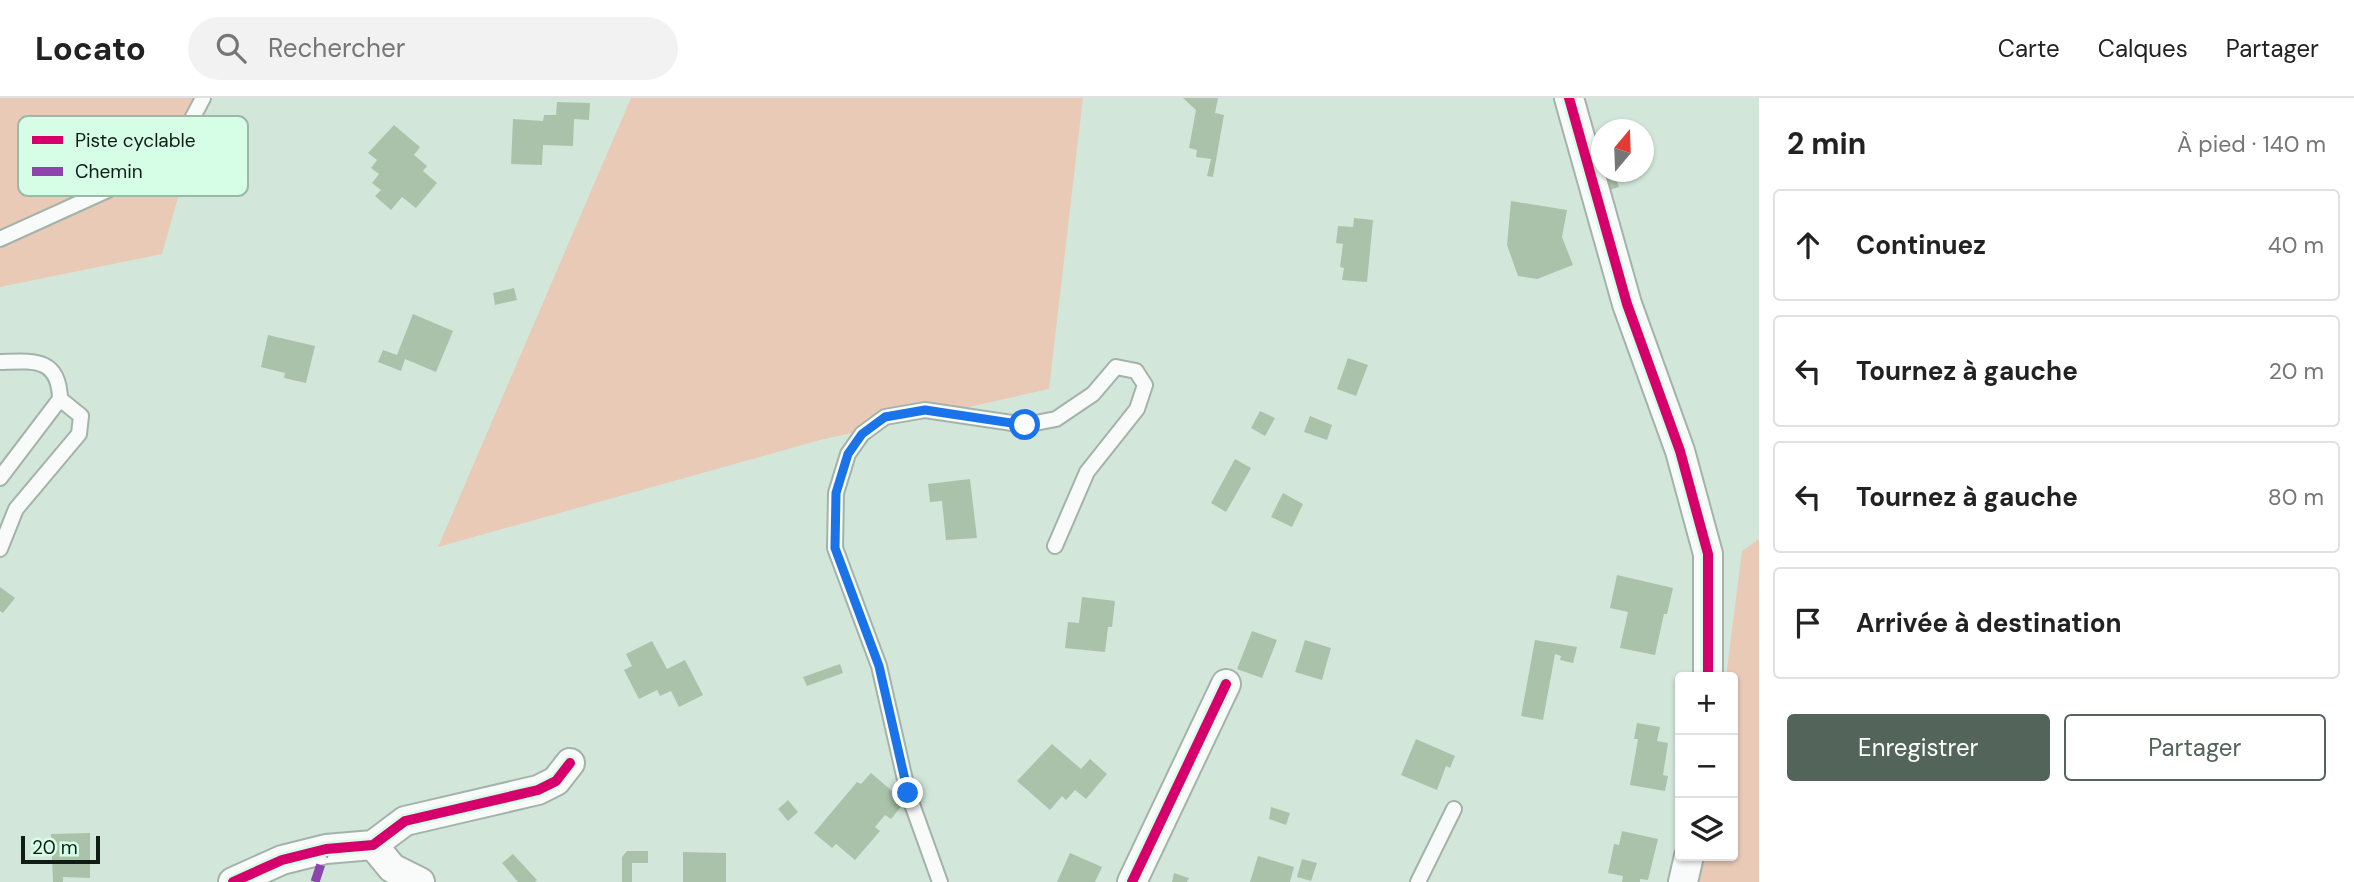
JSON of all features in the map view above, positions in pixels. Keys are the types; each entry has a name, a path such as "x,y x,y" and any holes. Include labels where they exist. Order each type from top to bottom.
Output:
{"street":[{"path":"1569,98 1627,304 1680,451 1708,554 1708,672"},
{"path":"1132,882 1226,684"},
{"path":"233,882 282,860 326,849 373,845 405,821 538,790 556,781 570,763"},
{"path":"373,845 392,868 420,882"},
{"path":"1684,882 1688,861"}],"lane":[{"path":"194,116 203,98"},
{"path":"0,239 95,196"},
{"path":"0,362 37,361 53,371 60,387 60,400 0,478"},
{"path":"940,882 908,793 879,666 835,548 836,493 848,454 862,434 885,417 925,410 1025,425 1055,419 1093,394 1116,367 1136,371 1145,385 1137,409 1087,472 1055,547"},
{"path":"0,549 16,509 79,433 82,416 60,400"},
{"path":"1418,882 1454,809"}],"shaded area":[{"path":"0,98 206,98 201,116 18,116 18,196 178,196 162,254 0,287"},
{"path":"631,98 1083,98 1049,389 820,440 438,547"},
{"path":"1759,539 1759,882 1699,882 1701,861 1738,861 1738,672 1727,672 1742,551"}],"building":[{"path":"1183,98 1218,98 1215,113 1224,115 1213,177 1207,176 1211,159 1196,157 1197,150 1189,148 1196,110"},
{"path":"557,102 590,103 589,120 574,119 573,146 543,145 542,165 511,164 513,119 543,121 544,115 556,115"},
{"path":"394,125 420,147 414,155 427,166 423,171 437,183 416,208 402,197 391,210 375,196 381,190 372,183 379,174 371,168 377,160 368,153"},
{"path":"1605,182 1617,182 1619,187 1606,191"},
{"path":"1511,201 1567,210 1562,237 1573,265 1537,279 1518,276 1507,245"},
{"path":"1354,218 1373,220 1367,282 1342,280 1344,268 1340,267 1343,244 1336,243 1338,226 1353,227"},
{"path":"514,288 517,300 495,305 493,293"},
{"path":"413,314 453,331 436,372 405,359 401,371 378,362 383,350 397,355"},
{"path":"268,335 315,346 306,383 284,378 285,373 261,367"},
{"path":"1348,358 1368,365 1356,396 1337,389"},
{"path":"1260,411 1275,418 1265,436 1251,428"},
{"path":"1310,416 1332,425 1327,440 1304,432"},
{"path":"1235,459 1251,468 1226,512 1211,503"},
{"path":"970,479 977,538 946,540 942,501 930,502 928,484"},
{"path":"1283,493 1303,504 1292,527 1271,517"},
{"path":"1617,575 1673,588 1655,655 1620,648 1628,612 1610,608"},
{"path":"0,587 15,598 3,613 0,611"},
{"path":"1082,597 1115,601 1105,652 1065,648 1068,622 1079,623"},
{"path":"1252,631 1277,640 1262,678 1237,669"},
{"path":"1305,640 1331,648 1322,680 1295,672"},
{"path":"1535,640 1577,647 1573,663 1560,660 1561,656 1555,654 1543,720 1521,716"},
{"path":"652,641 667,669 685,660 703,695 679,707 671,691 660,696 657,690 639,699 624,670 632,666 626,654"},
{"path":"840,664 843,673 807,686 803,677"},
{"path":"1637,723 1660,727 1657,741 1668,743 1663,775 1668,776 1665,791 1630,785 1638,739 1634,739"},
{"path":"1416,739 1455,756 1450,768 1446,766 1437,790 1401,775"},
{"path":"1052,744 1081,769 1090,759 1107,774 1086,799 1075,790 1066,800 1062,796 1050,810 1017,781"},
{"path":"871,773 905,802 891,819 885,815 875,827 880,831 855,860 836,844 832,848 814,833 857,782 861,784"},
{"path":"788,800 798,812 788,821 778,809"},
{"path":"1271,807 1290,813 1286,825 1269,819"},
{"path":"1622,831 1658,839 1648,880 1622,882 1623,876 1608,873 1614,844 1619,845"},
{"path":"90,833 90,878 63,877 63,882 53,882 51,834"},
{"path":"627,851 648,851 648,863 632,863 632,882 622,882 622,857"},
{"path":"683,852 726,853 726,882 683,882"},
{"path":"1070,853 1102,867 1095,882 1057,882"},
{"path":"513,854 537,880 535,882 518,882 502,863"},
{"path":"1258,856 1294,867 1290,882 1250,882"},
{"path":"1302,859 1317,863 1311,881 1297,877"},
{"path":"1174,873 1189,878 1187,882 1172,882"}],"marked path":[{"path":"315,882 326,849"}],"cycle path":[{"path":"1569,98 1627,304 1680,451 1708,554 1708,672"},
{"path":"1132,882 1226,684"},
{"path":"233,882 282,860 326,849 373,845 405,821 538,790 556,781 570,763"}],"route":[{"path":"908,793 879,666 835,548 836,493 848,454 862,434 885,417 925,410 1025,425"}]}
